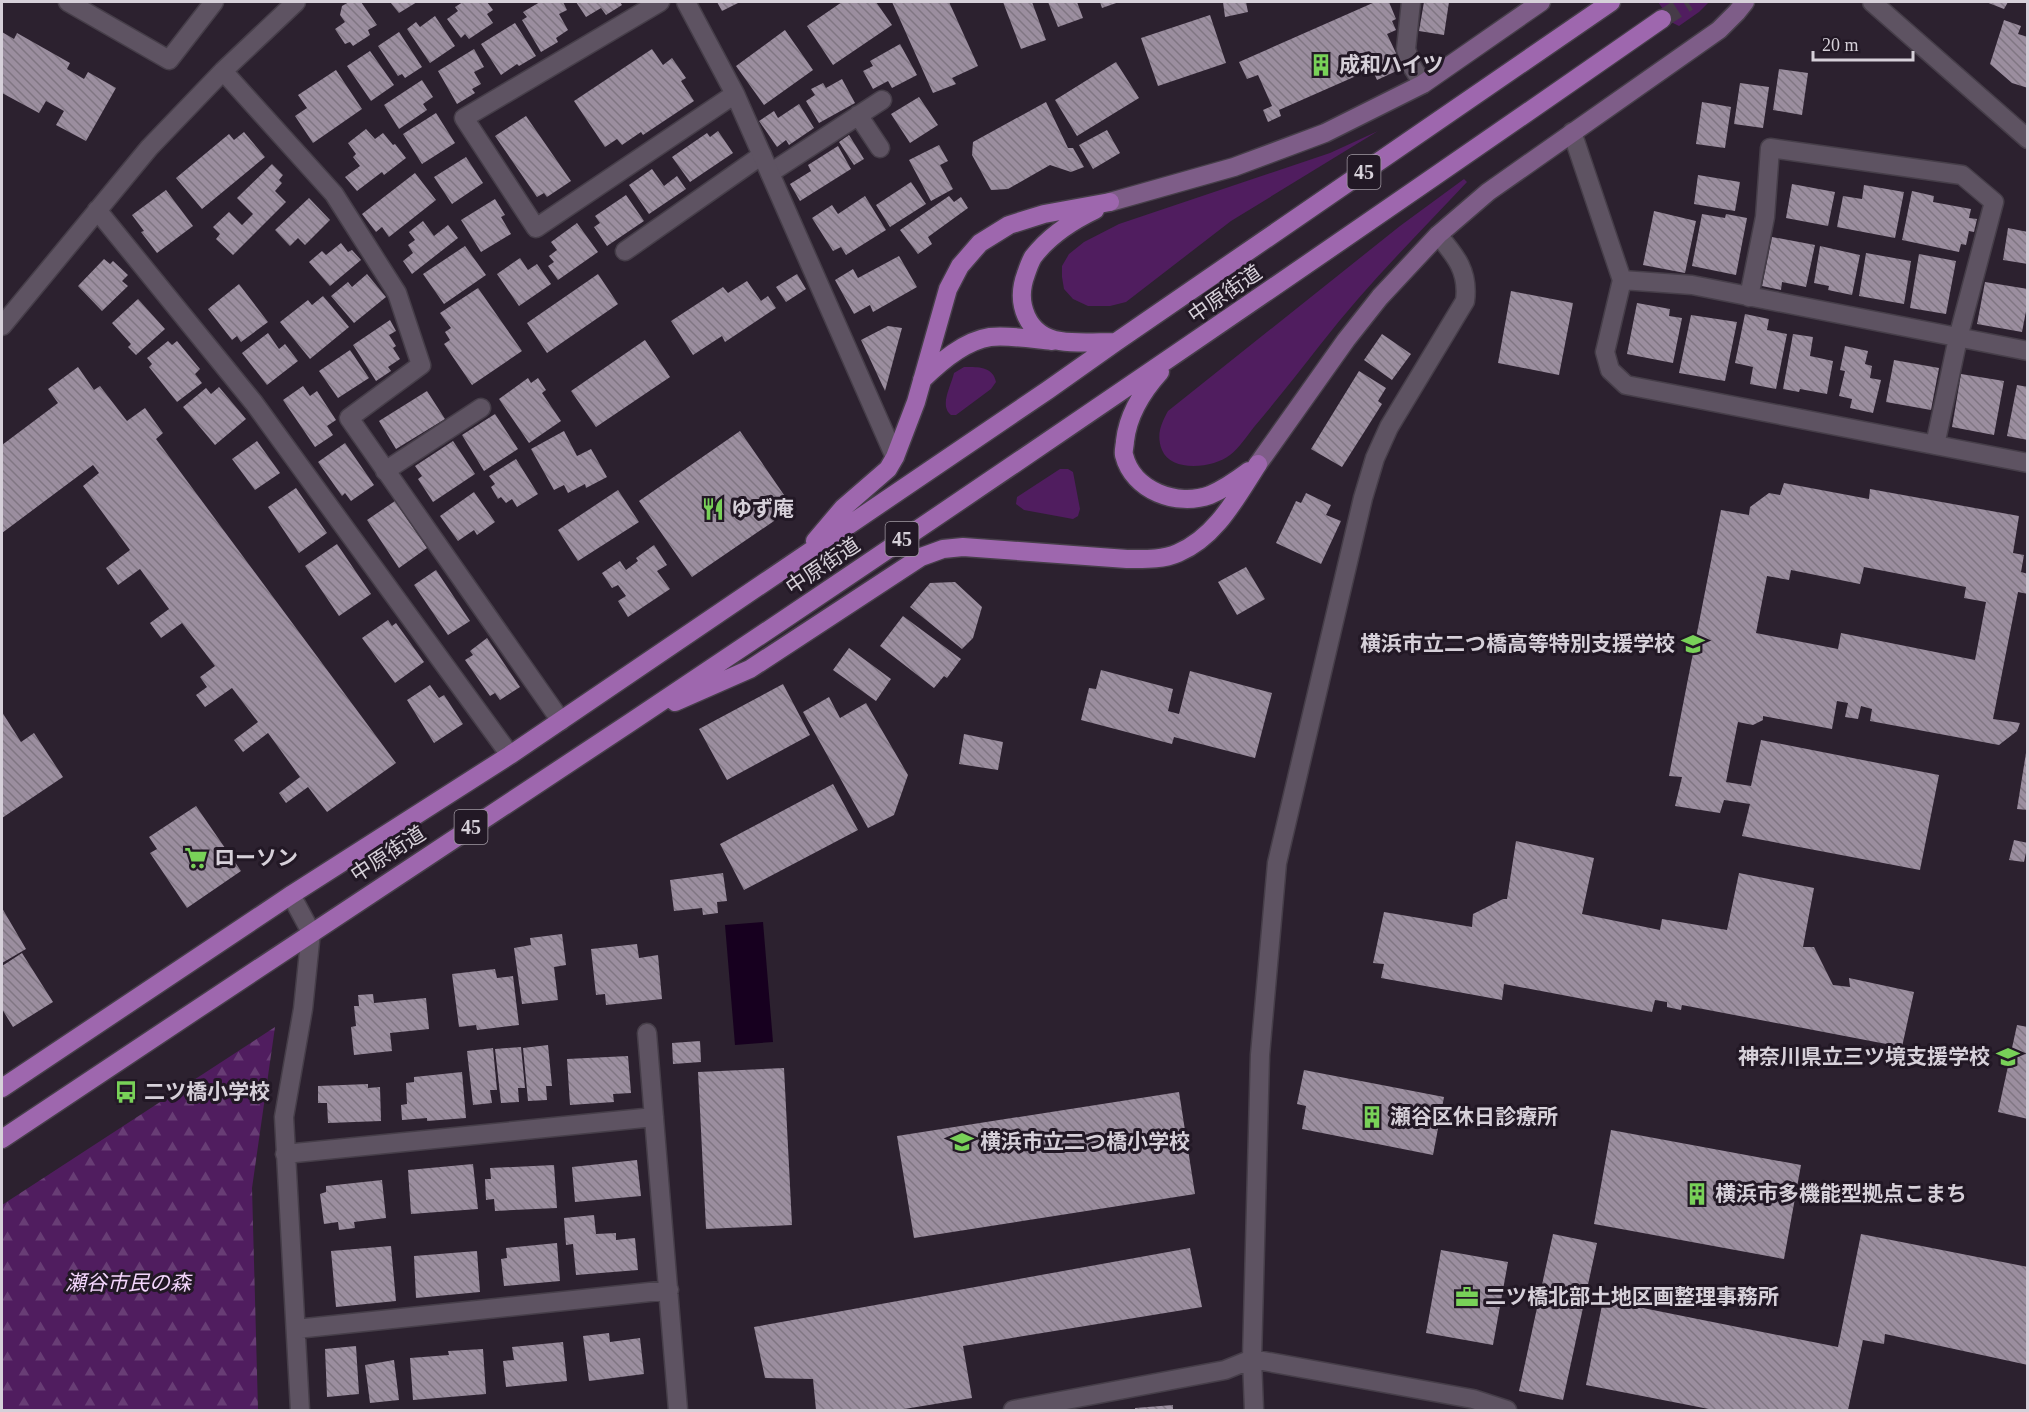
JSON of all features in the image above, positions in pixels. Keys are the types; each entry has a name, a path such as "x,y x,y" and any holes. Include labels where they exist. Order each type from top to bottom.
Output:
{"main road":[{"name":"中原街道","path":"2,1088 291,895 561,721 1048,390 1611,2"},
{"name":"中原街道","path":"2,1139 311,932 630,723 1174,356 1662,19"},
{"path":"1059,341 1040,333 1027,320 1021,302 1023,283 1032,259 1053,236 1078,218 1110,202"},
{"path":"798,561 843,508 888,469 895,457 906,429 948,289 960,266 981,243 1009,225 1044,214 1110,202"},
{"path":"921,381 947,357 970,344 989,338 1116,342"},
{"path":"1174,356 1138,400 1127,424 1124,453 1134,477 1157,494 1184,499 1208,495 1234,482 1258,464"},
{"path":"630,723 750,669 921,557 943,549 988,548 1127,559 1151,559 1177,554 1202,540 1224,517 1258,464"}],"street":[{"path":"68,2 169,60 214,2"},
{"path":"2,326 149,148 223,70 296,2"},
{"path":"660,2 464,118 536,228 735,94"},
{"path":"686,2 735,94 895,457"},
{"path":"1411,2 1406,49 1411,65 1423,84"},
{"path":"1110,202 1234,167 1315,137 1423,84 1541,2"},
{"path":"1258,464 1359,323 1438,235 1488,192 1719,30 1745,2"},
{"path":"1872,2 2028,140"},
{"path":"223,70 334,194 397,293 421,365 349,418 561,721"},
{"path":"770,173 882,100"},
{"path":"858,116 880,148"},
{"path":"1572,132 1622,280 1605,352 1610,370 1626,385 2028,463"},
{"path":"1749,297 1765,217 1770,148 1962,175 1994,202 1958,338 1935,445"},
{"path":"625,251 762,155"},
{"path":"97,210 254,404 510,755"},
{"path":"1254,1410 1252,1359 1260,1055 1277,863 1363,498 1375,458 1389,427 1465,301 1467,286 1464,274 1454,252 1438,235"},
{"path":"1622,280 1692,285 2028,351"},
{"path":"386,471 481,408"},
{"path":"291,895 311,932 303,1009 284,1118 300,1410"},
{"path":"647,1033 678,1410"},
{"path":"285,1154 654,1117"},
{"path":"296,1329 669,1290"},
{"path":"1013,1410 1041,1408 1225,1370 1252,1359 1473,1399 1507,1410"}],"green space":[{"path":"1658,2 1709,2 1679,26 1673,23"},
{"path":"1378,131 1231,221 1126,302 1110,306 1088,306 1073,299 1064,289 1062,266 1069,254 1084,242 1119,224 1330,153"},
{"path":"1464,179 1467,182 1355,303 1233,452 1214,463 1193,466 1174,462 1167,457 1160,445 1159,434 1168,411 1400,226"},
{"path":"964,367 988,370 996,382 991,389 956,415 951,415 946,406 947,396 954,373"},
{"path":"1060,469 1073,472 1080,509 1078,516 1073,519 1024,510 1016,504 1017,497"},
{"name":"瀬谷市民の森","path":"275,1027 252,1188 258,1410 2,1410 2,1205"}],"shaded area":[{"path":"763,922 773,1042 735,1045 725,925"}],"building":[{"path":"349,2 361,2 377,25 368,30 370,35 353,46 350,42 345,44 335,29 345,22 340,15 342,6"},
{"path":"390,2 417,2 399,13"},
{"path":"463,2 487,2 493,10 487,14 493,23 469,39 465,34 461,38 447,19 458,11 455,7"},
{"path":"540,2 563,2 567,10 559,14 568,30 556,38 558,42 541,52 522,20 527,17 523,12"},
{"path":"576,2 620,2 622,5 606,15 601,8 586,17"},
{"path":"717,2 740,2 722,11"},
{"path":"842,2 876,2 892,25 833,65 807,26"},
{"path":"892,2 949,2 978,66 952,78 956,84 933,93"},
{"path":"1003,2 1032,2 1046,40 1021,49"},
{"path":"1048,2 1077,2 1083,18 1058,27"},
{"path":"1100,2 1119,2 1102,8"},
{"path":"1223,2 1246,2 1248,12 1225,17"},
{"name":"成和ハイツ","path":"1375,2 1389,2 1396,19 1392,21 1396,30 1387,34 1403,68 1377,80 1372,69 1279,110 1281,116 1268,122 1263,110 1272,106 1258,75 1247,79 1239,62"},
{"path":"1424,2 1449,2 1444,35 1419,31"},
{"path":"1986,2 2008,2 2004,9"},
{"path":"1210,15 1226,63 1158,86 1141,38"},
{"path":"435,16 455,46 430,63 407,29 416,22 420,27"},
{"path":"2004,20 2021,26 2018,34 2028,37 2028,88 2012,83 1990,64"},
{"path":"515,23 536,56 519,66 517,64 501,75 481,44"},
{"path":"785,30 813,70 764,105 736,66"},
{"path":"2,32 14,39 17,33 70,63 67,69 84,79 88,72 116,88 86,141 56,125 64,111 46,101 39,113 2,93"},
{"path":"399,32 422,67 405,78 402,74 398,76 378,46"},
{"path":"900,44 917,75 892,88 888,81 873,89 863,71 873,66 870,61"},
{"path":"474,49 484,67 474,72 481,84 472,89 475,93 457,104 438,71"},
{"path":"652,49 663,65 672,58 686,78 681,81 694,101 643,135 641,132 622,145 617,139 605,147 574,101"},
{"path":"370,51 394,85 371,101 347,66"},
{"path":"1116,62 1139,98 1077,136 1055,100"},
{"path":"1779,69 1808,73 1802,115 1773,110"},
{"path":"336,70 362,109 313,143 295,116 307,108 298,95"},
{"path":"842,79 855,103 819,123 806,101 815,95 811,89 823,83 826,88"},
{"path":"422,80 433,97 423,104 427,110 399,129 384,105"},
{"path":"1740,83 1769,87 1763,128 1734,124"},
{"path":"919,97 938,125 910,143 891,114"},
{"path":"1046,102 1068,148 1073,148 1084,167 1071,172 1050,165 1008,189 991,190 972,155 973,142"},
{"path":"1702,102 1731,107 1725,148 1696,144"},
{"path":"799,104 814,128 789,145 786,140 777,147 759,121 774,111 778,118"},
{"path":"436,113 455,143 422,164 403,134"},
{"path":"526,116 571,181 547,197 544,193 537,197 495,136"},
{"path":"366,129 375,139 383,133 406,158 384,175 382,172 357,191 345,177 360,166 353,157 356,154 348,143"},
{"path":"1107,130 1120,153 1093,169 1079,145"},
{"path":"718,131 733,153 690,182 672,157 707,133 710,137"},
{"path":"244,132 265,157 202,209 176,178 229,134 234,140"},
{"path":"849,135 864,159 854,165 839,142"},
{"path":"939,145 948,161 940,165 953,189 931,201 909,160"},
{"path":"838,146 851,169 800,201 790,184 811,171 808,165"},
{"path":"466,157 483,183 452,204 434,177"},
{"path":"272,164 283,175 279,180 282,183 275,191 286,202 233,255 216,239 220,234 213,227 229,212 242,225 253,214 237,198"},
{"path":"652,169 664,186 677,176 686,189 649,214 629,185"},
{"path":"415,173 436,200 389,237 382,227 376,232 362,214"},
{"path":"1698,175 1740,182 1735,211 1694,204"},
{"path":"911,182 926,204 890,227 876,205"},
{"path":"1792,184 1835,192 1828,226 1786,218"},
{"path":"1864,185 1904,192 1895,238 1837,227 1843,196 1862,199"},
{"path":"166,190 193,226 157,253 141,232 144,231 132,215"},
{"path":"1912,191 1934,196 1933,202 1971,209 1969,218 1977,219 1974,232 1969,231 1966,245 1961,244 1959,252 1902,240"},
{"path":"626,195 644,221 607,246 594,227 600,223 595,216"},
{"path":"865,196 886,230 846,255 841,247 833,251 812,218 832,205 838,214"},
{"path":"949,196 954,202 961,197 968,208 928,237 932,244 918,254 900,230"},
{"path":"309,198 330,220 305,245 298,238 290,246 275,230"},
{"path":"495,199 505,215 501,217 511,234 481,252 461,220"},
{"path":"1654,211 1696,221 1685,273 1643,265"},
{"path":"1702,214 1725,218 1726,214 1747,218 1736,275 1692,266"},
{"path":"423,221 434,236 448,225 458,238 412,274 403,261 413,253 408,245 415,240 409,232"},
{"path":"577,223 598,252 558,280 548,266 554,262 549,256 557,250 551,242"},
{"path":"2008,228 2028,232 2028,264 2003,260"},
{"path":"1772,237 1815,245 1806,287 1782,282 1781,290 1762,286"},
{"path":"341,243 348,252 352,250 361,260 330,286 309,262 322,251 326,255"},
{"path":"465,246 486,275 444,304 423,274"},
{"path":"1820,246 1860,255 1852,295 1828,290 1829,286 1814,283"},
{"path":"1866,253 1911,261 1904,304 1859,296"},
{"path":"1919,254 1956,261 1946,314 1910,308"},
{"path":"899,256 917,287 873,312 870,305 854,314 835,280 853,269 858,278"},
{"path":"520,258 528,270 537,264 551,284 519,306 497,274"},
{"path":"104,259 110,264 113,261 128,275 122,281 128,286 102,311 78,286"},
{"path":"367,274 386,297 354,323 331,296 348,282 352,287"},
{"path":"598,274 618,304 547,353 527,323"},
{"path":"797,274 806,289 786,302 776,287"},
{"path":"747,281 761,301 768,296 776,308 725,342 722,336 693,355 671,321 723,287 728,293"},
{"path":"1985,282 2028,289 2022,332 1977,324"},
{"path":"239,284 268,322 241,342 237,336 232,340 208,309"},
{"path":"478,288 522,351 472,385 444,344 450,340 445,332 451,328 440,313"},
{"path":"1511,291 1573,303 1559,375 1498,363"},
{"path":"323,296 349,327 310,359 280,322 308,300 312,305"},
{"path":"138,299 165,329 136,355 128,347 131,344 112,323"},
{"path":"1637,303 1670,309 1669,316 1682,318 1673,363 1627,354"},
{"path":"1745,314 1769,319 1767,330 1787,334 1776,389 1750,384 1753,367 1735,363"},
{"path":"1691,315 1737,322 1725,381 1679,373"},
{"path":"390,320 396,331 389,335 400,359 388,367 391,371 376,381 353,345"},
{"path":"888,326 902,328 885,391 861,340"},
{"path":"268,333 279,349 285,344 298,361 267,385 242,353"},
{"path":"1382,334 1411,354 1392,380 1364,360"},
{"path":"1793,334 1813,337 1810,356 1833,361 1827,394 1800,389 1799,392 1783,389"},
{"path":"645,340 670,377 596,427 571,391"},
{"path":"168,341 172,345 177,341 200,369 195,374 202,383 177,402 149,367 152,364 147,358"},
{"path":"1845,346 1868,351 1865,364 1872,366 1870,378 1881,380 1873,413 1850,408 1852,399 1839,396 1845,371 1840,370"},
{"path":"350,350 369,378 338,398 319,371"},
{"path":"1894,360 1939,368 1931,410 1886,402"},
{"path":"78,367 94,390 100,386 127,421 145,408 163,433 156,439 396,763 327,812 308,787 286,803 279,793 300,777 268,733 243,752 234,740 258,722 232,688 205,707 196,695 207,687 200,677 215,666 182,623 161,638 150,623 169,609 140,569 118,585 106,568 130,550 83,486 99,473 93,465 2,533 2,445 58,403 48,389"},
{"path":"1359,371 1386,388 1378,401 1382,404 1342,467 1311,449"},
{"path":"1961,374 2004,381 1994,435 1952,427"},
{"path":"528,378 531,383 538,378 546,390 542,393 561,421 529,443 499,399"},
{"path":"2017,385 2028,387 2028,440 2007,436"},
{"path":"303,386 310,396 317,391 336,420 327,426 333,435 315,447 283,400"},
{"path":"219,387 246,419 215,445 183,407 206,388 211,394"},
{"path":"427,391 445,419 396,449 379,421"},
{"path":"495,414 518,449 484,471 462,435"},
{"path":"564,431 577,456 591,449 607,477 586,488 585,484 568,493 564,485 554,490 531,449"},
{"path":"740,431 793,508 692,577 639,501"},
{"path":"257,441 280,473 255,490 232,459"},
{"path":"453,441 475,474 433,502 418,479 422,476 415,466"},
{"path":"345,443 374,485 351,501 345,493 342,496 318,462"},
{"path":"516,459 538,494 517,507 512,499 506,503 501,497 498,499 491,487 495,484 489,476"},
{"path":"1784,483 1869,499 1870,489 2019,516 2013,553 2024,555 2021,572 2028,574 2028,594 2018,592 1993,719 2020,723 2017,731 1999,745 1870,721 1872,709 1861,706 1858,719 1845,717 1848,703 1837,701 1832,729 1763,716 1763,720 1753,725 1738,722 1726,782 1751,786 1761,740 1939,775 1920,870 1742,836 1750,804 1724,800 1720,813 1675,806 1682,777 1669,776 1721,510 1749,515 1750,507 1769,493 1780,495","holes":["1864,567 1966,587 1964,598 1986,602 1975,660 1841,633 1838,649 1756,633 1767,576 1789,580 1791,570 1860,584"]},
{"path":"296,488 327,533 299,553 268,507"},
{"path":"618,490 639,522 578,561 558,530"},
{"path":"474,492 495,522 477,535 474,530 458,541 440,516"},
{"path":"1306,493 1331,505 1326,515 1341,521 1321,564 1276,543 1296,501 1301,503"},
{"path":"395,501 427,548 399,568 367,520"},
{"path":"337,544 371,594 339,616 305,566"},
{"path":"654,545 667,565 657,571 670,589 628,617 618,601 626,596 618,585 612,588 602,573 620,561 626,570 638,561 636,558"},
{"path":"1246,567 1265,599 1237,615 1218,582"},
{"path":"436,570 470,621 448,635 414,585"},
{"path":"955,582 982,607 973,638 962,649 910,607 930,583"},
{"path":"903,616 961,659 947,678 944,676 934,688 880,646"},
{"path":"388,620 392,626 396,623 424,662 395,683 362,638"},
{"path":"487,638 520,687 500,700 495,693 490,696 465,660 473,655 470,651"},
{"path":"849,648 891,679 876,701 833,670"},
{"path":"1101,670 1173,689 1168,711 1179,714 1190,671 1272,693 1255,758 1174,737 1172,744 1081,720 1089,688 1096,689"},
{"path":"783,684 810,735 727,780 699,729"},
{"path":"430,685 439,698 444,695 463,724 434,743 407,700"},
{"path":"829,697 840,718 866,703 908,775 894,815 868,828 803,712"},
{"path":"2,712 21,742 34,733 63,777 2,818"},
{"path":"964,734 1003,742 998,770 959,764"},
{"path":"2026,753 2028,753 2028,810 2017,809"},
{"path":"833,784 858,830 744,890 720,844"},
{"path":"196,806 241,871 187,908 150,853 157,849 149,837"},
{"path":"2014,840 2028,843 2024,862 2009,860"},
{"path":"1516,841 1594,858 1582,914 1660,930 1662,919 1727,930 1739,873 1814,888 1803,947 1814,947 1833,985 1850,987 1849,978 1914,992 1902,1047 1682,1005 1681,1010 1667,1007 1667,1002 1655,1000 1652,1012 1504,984 1502,1000 1381,978 1384,964 1373,963 1384,912 1472,927 1473,914 1507,899"},
{"path":"723,873 727,901 717,902 718,913 703,915 702,908 674,911 670,880"},
{"path":"2,908 26,949 2,963"},
{"path":"562,934 566,965 554,967 558,1000 522,1004 514,948 531,945 530,938"},
{"path":"637,944 639,958 658,955 662,999 606,1005 605,994 596,995 591,949"},
{"path":"22,953 53,1002 13,1027 2,1009 2,966"},
{"path":"495,969 497,978 513,976 519,1025 477,1030 476,1025 459,1027 452,974"},
{"path":"373,994 374,1003 426,998 429,1029 390,1033 392,1051 354,1055 351,1027 356,1026 354,1006 359,1006 358,995"},
{"path":"2017,1025 2028,1027 2028,1119 1998,1112"},
{"path":"700,1041 701,1062 673,1064 672,1043"},
{"path":"548,1045 552,1086 546,1086 547,1100 528,1101 523,1048"},
{"path":"521,1047 525,1088 518,1088 519,1102 501,1103 495,1049"},
{"path":"493,1048 497,1090 490,1090 492,1103 473,1105 467,1051"},
{"path":"628,1056 631,1093 613,1094 614,1102 570,1105 567,1059"},
{"path":"784,1068 792,1225 706,1229 698,1072"},
{"name":"瀬谷区休日診療所","path":"1304,1070 1444,1097 1433,1155 1302,1129 1306,1106 1297,1104"},
{"path":"462,1072 466,1118 402,1120 401,1105 407,1104 406,1083 414,1082 414,1077"},
{"path":"368,1084 368,1088 380,1087 381,1121 328,1123 327,1103 318,1103 318,1086"},
{"path":"1179,1092 1195,1194 914,1238 897,1136"},
{"name":"横浜市多機能型拠点こまち","path":"1611,1130 1801,1165 1784,1259 1594,1224"},
{"path":"637,1160 641,1196 575,1202 572,1167"},
{"path":"473,1164 478,1209 411,1214 408,1170"},
{"path":"554,1165 557,1208 495,1211 494,1199 486,1200 485,1179 491,1179 490,1168"},
{"path":"382,1180 386,1218 354,1222 355,1228 339,1230 338,1222 324,1224 320,1194 326,1192 326,1186"},
{"path":"594,1215 596,1234 616,1233 616,1240 635,1238 638,1270 576,1275 573,1244 566,1245 564,1218"},
{"path":"1553,1234 1597,1243 1563,1400 1519,1391"},
{"path":"1861,1234 2028,1267 2028,1365 1885,1334 1884,1344 1863,1340 1848,1410 1714,1410 1586,1385 1603,1300 1838,1347"},
{"path":"557,1243 560,1281 504,1286 501,1259 507,1258 506,1248"},
{"path":"391,1246 396,1301 336,1307 331,1251"},
{"path":"1190,1248 1202,1307 963,1346 972,1398 898,1410 816,1410 813,1379 765,1378 754,1327"},
{"name":"二ツ橋北部土地区画整理事務所","path":"1441,1250 1508,1262 1493,1345 1426,1333"},
{"path":"477,1251 480,1292 416,1298 414,1256"},
{"path":"609,1333 610,1342 640,1338 644,1374 589,1381 583,1336"},
{"path":"563,1342 567,1381 506,1387 503,1361 514,1360 512,1347"},
{"path":"356,1346 359,1394 327,1397 325,1349"},
{"path":"483,1349 486,1394 413,1400 410,1358 449,1355 448,1351"},
{"path":"394,1360 399,1400 370,1403 365,1365"},
{"path":"1173,1405 1173,1410 1135,1410 1135,1408"}],"tunnel":[{"path":"1662,19 1688,2"}],"place":[{"name":"成和ハイツ","path":"1321,65"},
{"name":"ゆず庵","path":"713,509"},
{"name":"横浜市立二つ橋高等特別支援学校","path":"1693,644"},
{"name":"ローソン","path":"196,858"},
{"name":"神奈川県立三ツ境支援学校","path":"2008,1057"},
{"name":"二ツ橋小学校","path":"126,1092"},
{"name":"瀬谷区休日診療所","path":"1372,1117"},
{"name":"横浜市立二つ橋小学校","path":"962,1142"},
{"name":"横浜市多機能型拠点こまち","path":"1697,1194"},
{"name":"二ツ橋北部土地区画整理事務所","path":"1467,1297"}]}
